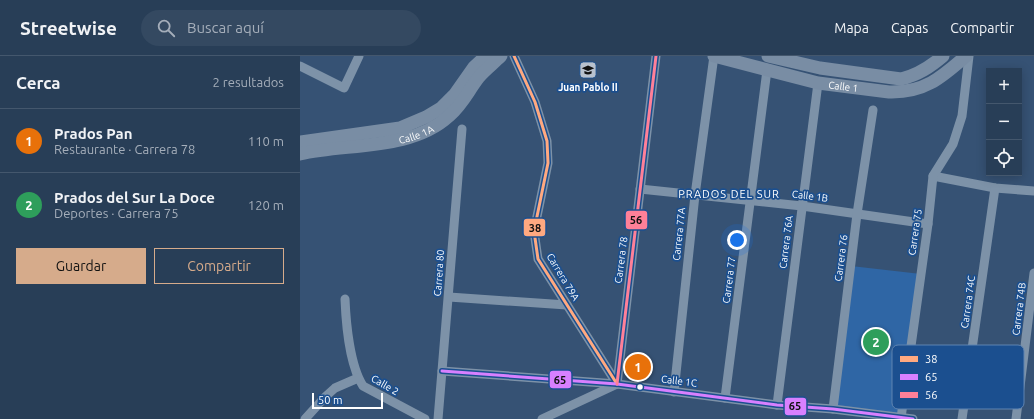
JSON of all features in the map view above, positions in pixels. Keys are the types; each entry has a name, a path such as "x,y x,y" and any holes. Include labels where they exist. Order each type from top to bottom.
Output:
{"street":[{"path":"300,66 344,88 359,56"},
{"name":"Calle 1A","path":"300,154 400,141 433,128 448,117 474,67 486,56"},
{"name":"Calle 1A","path":"300,142 400,128 426,118 458,99 501,56"},
{"name":"Carrera 79A","path":"514,56 536,102 547,141 548,163 534,231 538,259 617,384"},
{"name":"Carrera 78","path":"617,384 656,56"},
{"name":"Calle 1","path":"714,56 818,83 889,92 900,92 917,89 928,84 945,74 967,56"},
{"name":"Carrera 77A","path":"674,392 694,195 714,56"},
{"name":"Calle 1","path":"768,56 820,68 901,79 913,76 923,71 943,56"},
{"name":"Carrera 75","path":"911,345 933,176 953,144 962,116 967,56"},
{"name":"Carrera 77","path":"725,398 767,70"},
{"name":"Carrera 76A","path":"777,405 818,83"},
{"name":"Carrera 76","path":"833,409 857,214 873,110"},
{"name":"Carrera 80","path":"438,419 462,129"},
{"path":"933,176 995,188 1034,191"},
{"name":"Carrera 74C","path":"973,345 995,188"},
{"name":"Calle 1B","path":"640,189 802,206 928,224"},
{"name":"Carrera 74B","path":"1024,354 1034,273"},
{"path":"449,297 567,305"},
{"path":"305,419 335,388 358,378 347,327 345,299"},
{"name":"Calle 1C","path":"442,371 617,384 777,405 833,409 913,419"},
{"name":"Calle 2","path":"358,378 363,386 424,419"},
{"path":"542,419 617,384"},
{"name":"Carrera 75","path":"901,418 902,409"},
{"name":"Carrera 74C","path":"962,419 963,409"},
{"name":"Carrera 74B","path":"1016,419 1017,409"}],"shaded area":[{"path":"851,266 921,274 911,345 892,345 892,409 902,409 901,418 833,409"}],"transit line":[{"name":"38","path":"514,56 535,102 547,141 548,163 534,231 538,259 617,384"},
{"name":"56","path":"617,384 656,56"},
{"name":"65","path":"442,371 617,384 777,405 833,409 913,419"}],"place":[{"name":"Juan Pablo II","path":"588,70"},
{"name":"Prados del Sur La Doce","path":"876,342"},
{"name":"Prados Pan","path":"638,367"}],"district":[{"name":"PRADOS DEL SUR","path":"729,194"}]}
